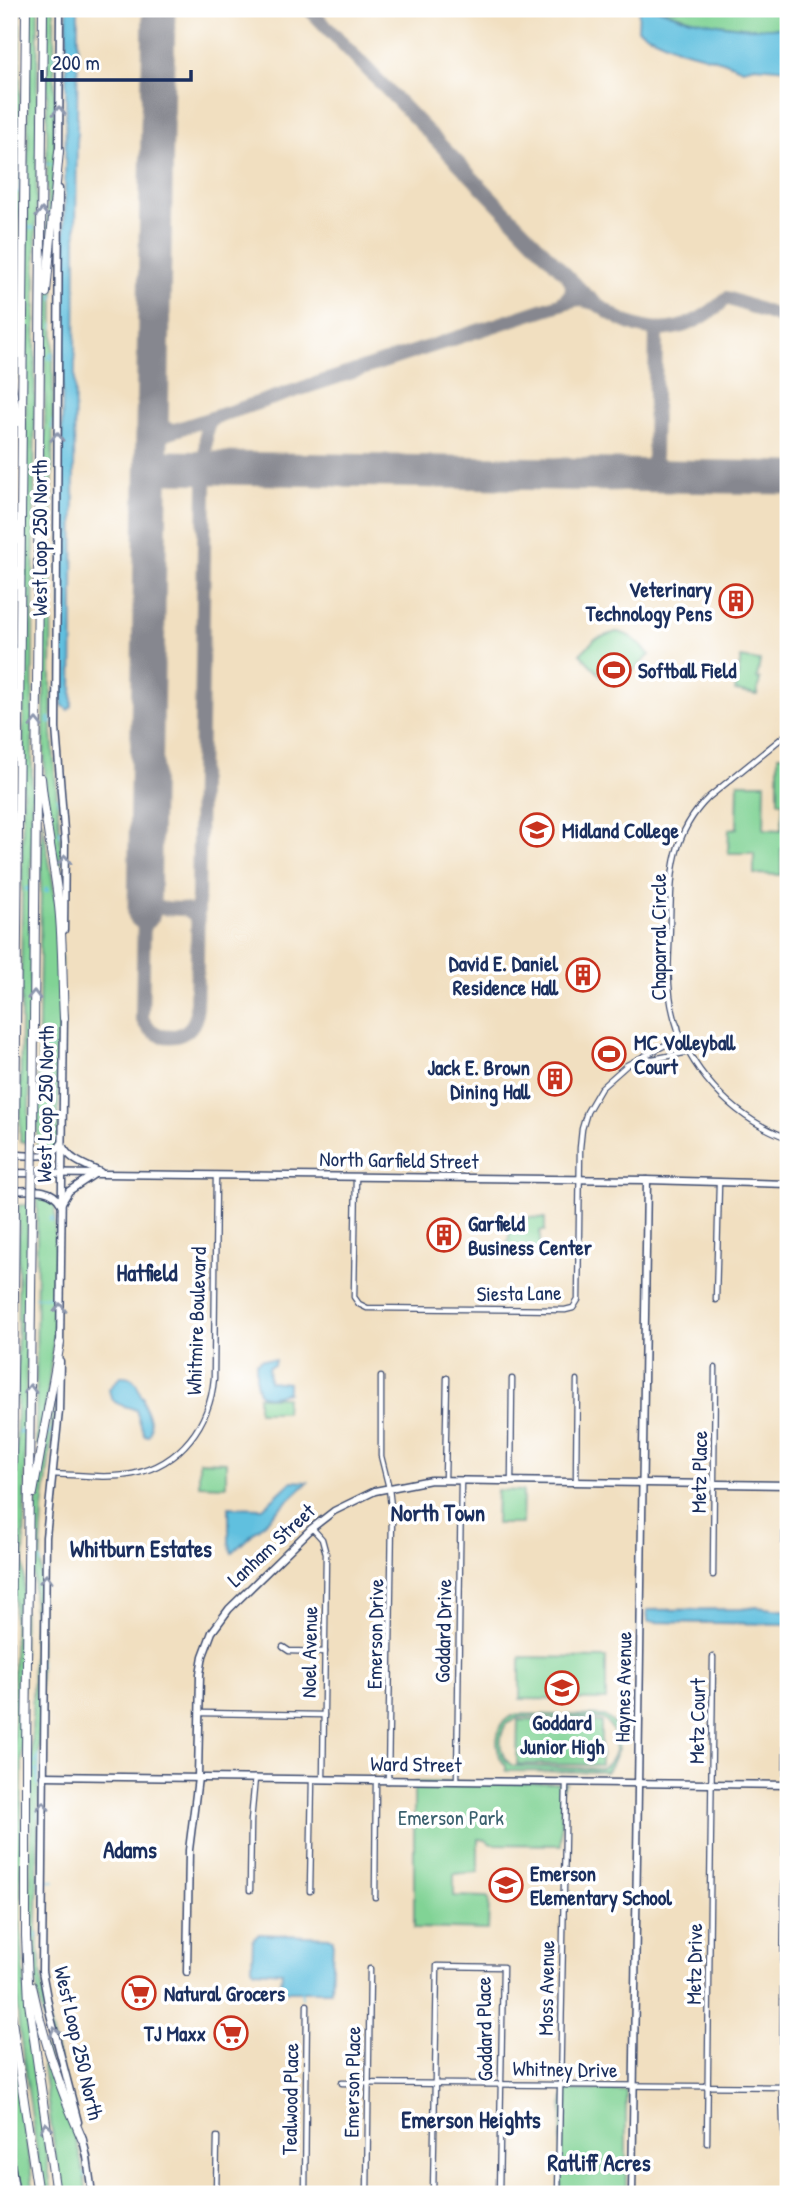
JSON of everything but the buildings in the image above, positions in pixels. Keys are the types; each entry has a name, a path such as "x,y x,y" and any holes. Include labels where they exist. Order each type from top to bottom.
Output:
{"highway":[{"path":"9,1728 26,9"},
{"path":"43,9 26,1936 30,2017 56,2194"},
{"path":"41,355 59,151"},
{"path":"9,342 10,378 21,450"},
{"path":"36,751 59,905 64,1018"},
{"path":"9,864 19,791"},
{"path":"28,1556 37,1465 60,1343"},
{"path":"9,1491 11,1520"},
{"path":"29,1970 52,2063 82,2139"},
{"path":"9,2001 38,2194"}],"main road":[{"name":"West Loop 250 North","path":"60,9 56,728 65,843 64,1018 59,1411 46,1538 42,1971 50,2014 82,2139 92,2194"},
{"path":"9,1154 51,1155 60,1149 62,1143"},
{"path":"62,1143 75,1161 104,1174"},
{"name":"North Garfield Street","path":"9,1173 788,1184"},
{"path":"9,1191 47,1191 61,1204 71,1189 94,1174"},
{"name":"Haynes Avenue","path":"632,2194 647,1180"},
{"name":"Lanham Street","path":"187,1972 189,1841 198,1777 201,1663 207,1642 229,1609 312,1528 347,1503 366,1494 422,1481 787,1485"},
{"name":"Ward Street","path":"43,1776 787,1785"},
{"path":"9,2151 16,2194"}],"street":[{"name":"Chaparral Circle","path":"788,733 699,807 679,843 672,870 669,986 678,1027 693,1061 727,1101 744,1115 788,1138"},
{"name":"Siesta Lane","path":"356,1177 354,1297 359,1305 366,1308 573,1308 578,1300 581,1135 587,1112 601,1088 619,1071 673,1041 678,1035 678,1027"},
{"name":"Siesta Lane","path":"643,1058 653,1059 689,1052"},
{"name":"Whitmire Boulevard","path":"52,1474 113,1475 145,1471 174,1456 202,1424 211,1401 214,1378 216,1175"},
{"path":"716,1300 719,1183"},
{"path":"788,1262 788,1302"},
{"name":"Metz Place","path":"713,1575 715,1368"},
{"path":"784,1576 787,1370"},
{"name":"Emerson Drive","path":"381,1377 381,1456 389,1488 392,1524 388,1782"},
{"path":"446,1480 447,1378"},
{"path":"511,1481 512,1379"},
{"path":"576,1482 578,1380"},
{"name":"Goddard Drive","path":"457,1782 461,1480"},
{"name":"Noel Avenue","path":"312,1528 322,1539 326,1554 323,1780"},
{"path":"282,1647 289,1651 325,1651"},
{"path":"787,1656 783,2123 788,2160"},
{"name":"Metz Court","path":"712,1784 713,1657"},
{"path":"200,1713 324,1715"},
{"path":"250,1890 255,1778"},
{"path":"310,1891 312,1779"},
{"path":"375,1897 376,1781"},
{"name":"Moss Avenue","path":"558,2194 566,1783"},
{"name":"Metz Drive","path":"707,2143 712,1784"},
{"name":"Goddard Place","path":"435,2084 437,1966 503,1967 499,2194"},
{"name":"Emerson Place","path":"367,2194 369,1969"},
{"name":"Tealwood Place","path":"305,2194 307,2005"},
{"name":"Whitney Drive","path":"342,2083 785,2087"},
{"path":"433,2194 435,2084"},
{"path":"216,2194 217,2137"}],"green space":[{"path":"12,9 20,9 19,169 10,169"},
{"path":"29,9 38,9 29,1142 20,1142"},
{"path":"47,9 54,9 55,146 50,232 47,232"},
{"path":"659,9 788,9 788,28 750,28 701,22"},
{"path":"10,192 19,192 17,379 14,379 9,319"},
{"path":"52,265 51,682 61,891 46,797 44,752 45,351"},
{"path":"9,385 14,459 14,599 9,599"},
{"path":"9,612 14,612 13,782 9,840"},
{"name":"Softball Field","path":"616,632 631,637 650,655 618,685 609,684 580,654 595,639"},
{"path":"741,658 760,661 757,695 735,691"},
{"path":"778,755 788,755 788,849 781,849 781,875 754,874 754,853 728,853 729,829 737,828 738,783 765,783 764,829 782,830 783,802 778,801"},
{"path":"42,820 56,901 61,954 58,1143 55,1150 41,1153 41,1150 37,1150"},
{"path":"9,876 12,876 11,1150 9,1150"},
{"path":"41,1194 52,1197 55,1202 55,1324 47,1399 39,1445 36,1445 37,1198 40,1198"},
{"path":"19,1205 28,1205 20,1919 28,2021 52,2194 43,2194 19,2028 11,1913"},
{"path":"545,1218 545,1231 540,1231 540,1249 506,1247 510,1219"},
{"path":"55,1394 41,1549 37,1928 44,2001 65,2087 63,2088 39,2002 30,1903 34,1542 38,1484"},
{"path":"258,1397 286,1397 285,1412 258,1412"},
{"path":"199,1461 226,1462 226,1486 199,1485"},
{"path":"497,1490 523,1491 522,1524 496,1524"},
{"path":"520,1657 606,1658 606,1700 520,1699"},
{"path":"517,1714 604,1716 617,1728 617,1751 606,1772 506,1771 497,1745 500,1729 509,1717","holes":["519,1717 602,1719 613,1730 616,1745 611,1759 600,1769 513,1766 504,1758 501,1747 503,1729 506,1724"]},
{"path":"518,1720 601,1722 601,1765 517,1764"},
{"name":"Emerson Park","path":"414,1782 566,1783 561,1789 561,1845 491,1844 478,1839 478,1872 454,1874 454,1896 489,1899 488,1930 414,1928"},
{"path":"9,2020 34,2194 19,2194 9,2133"},
{"path":"40,2047 44,2047 70,2119 87,2194 61,2194"},
{"path":"566,2090 626,2091 626,2194 561,2194 561,2124"}],"water":[{"path":"67,9 78,9 72,706 68,710 62,705 61,516"},
{"path":"639,9 659,9 681,17 723,25 788,28 788,69 755,66 743,69 679,49 638,29"},
{"path":"262,1359 275,1360 274,1365 268,1367 269,1381 288,1383 288,1392 270,1396 259,1394 256,1363"},
{"path":"121,1376 132,1379 143,1397 150,1422 148,1436 144,1435 136,1410 118,1404 110,1395 109,1389"},
{"path":"292,1481 308,1482 232,1553 229,1542 229,1507 263,1508"},
{"path":"757,1607 788,1611 788,1624 648,1622 647,1610 741,1609"},
{"path":"259,1934 333,1939 331,1991 284,1991 281,1985 282,1972 255,1970 252,1967 253,1940"}],"waterway":[{"path":"11,35 12,21"},
{"path":"54,54 54,59"},
{"path":"11,90 11,103"},
{"path":"55,106 55,111"},
{"path":"14,164 19,163"},
{"path":"46,164 51,164"},
{"path":"10,169 19,169 19,192 10,192 10,169"},
{"path":"30,227 33,227 33,229 30,229 30,227"},
{"path":"51,353 52,353 52,359 48,358 51,353"},
{"path":"52,421 52,429"},
{"path":"9,478 9,482"},
{"path":"52,522 52,532"},
{"path":"52,591 52,599"},
{"path":"9,599 14,599 14,612 9,612"},
{"path":"48,718 52,719 52,723 48,723 48,718"},
{"path":"57,797 58,802"},
{"path":"60,830 60,835"},
{"path":"9,887 9,890"},
{"path":"26,888 29,888 28,890 26,888"},
{"path":"46,888 48,888 48,891 45,891 46,888"},
{"path":"38,1048 52,1047"},
{"path":"51,1218 53,1219 53,1221 50,1221 51,1218"},
{"path":"35,1297 51,1297"},
{"path":"19,1431 22,1431 21,1433 19,1431"},
{"path":"48,1431 50,1431 50,1434 47,1433 48,1431"},
{"path":"40,1661 40,1666"},
{"path":"39,1755 38,1785 37,1770 32,1770 32,1765 39,1755"},
{"path":"15,1767 17,1767 18,1769 15,1769 15,1767"},
{"path":"38,1812 38,1817"},
{"path":"45,1881 54,1881"},
{"path":"302,1991 302,1997"},
{"path":"47,2017 48,2021"},
{"path":"58,2061 59,2065"},
{"path":"84,2173 85,2177"}],"taxiway":[{"path":"309,9 582,291 618,318 636,326 671,329 690,323 727,298 788,320"},
{"path":"569,278 571,293 560,304 578,299 594,303"},
{"path":"151,450 155,440 163,434 560,304"},
{"path":"656,329 654,458 659,469 669,476"},
{"path":"152,416 160,427 174,430"},
{"path":"144,913 142,1018 154,1032 179,1035 192,1025 196,1016 206,431 209,422 215,417"},
{"path":"151,450 156,462 167,467"},
{"path":"637,475 649,469 654,458"},
{"path":"144,893 155,907 186,910 193,914 198,922"}],"runway":[{"path":"144,913 159,9"},
{"path":"167,467 788,478"}],"place":[{"name":"Veterinary Technology Pens","path":"736,601"},
{"name":"Softball Field","path":"614,670"},
{"name":"Midland College","path":"537,830"},
{"name":"David E. Daniel Residence Hall","path":"583,975"},
{"name":"MC Volleyball Court","path":"609,1054"},
{"name":"Jack E. Brown Dining Hall","path":"555,1079"},
{"name":"Garfield Business Center","path":"444,1235"},
{"name":"Goddard Junior High","path":"562,1688"},
{"name":"Emerson Elementary School","path":"506,1885"},
{"name":"Natural Grocers","path":"139,1993"},
{"name":"TJ Maxx","path":"231,2033"}],"district":[{"name":"Hatfield","path":"147,1272"},
{"name":"North Town","path":"438,1512"},
{"name":"Whitburn Estates","path":"141,1548"},
{"name":"Adams","path":"130,1849"},
{"name":"Emerson Heights","path":"471,2119"},
{"name":"Ratliff Acres","path":"599,2162"}]}
